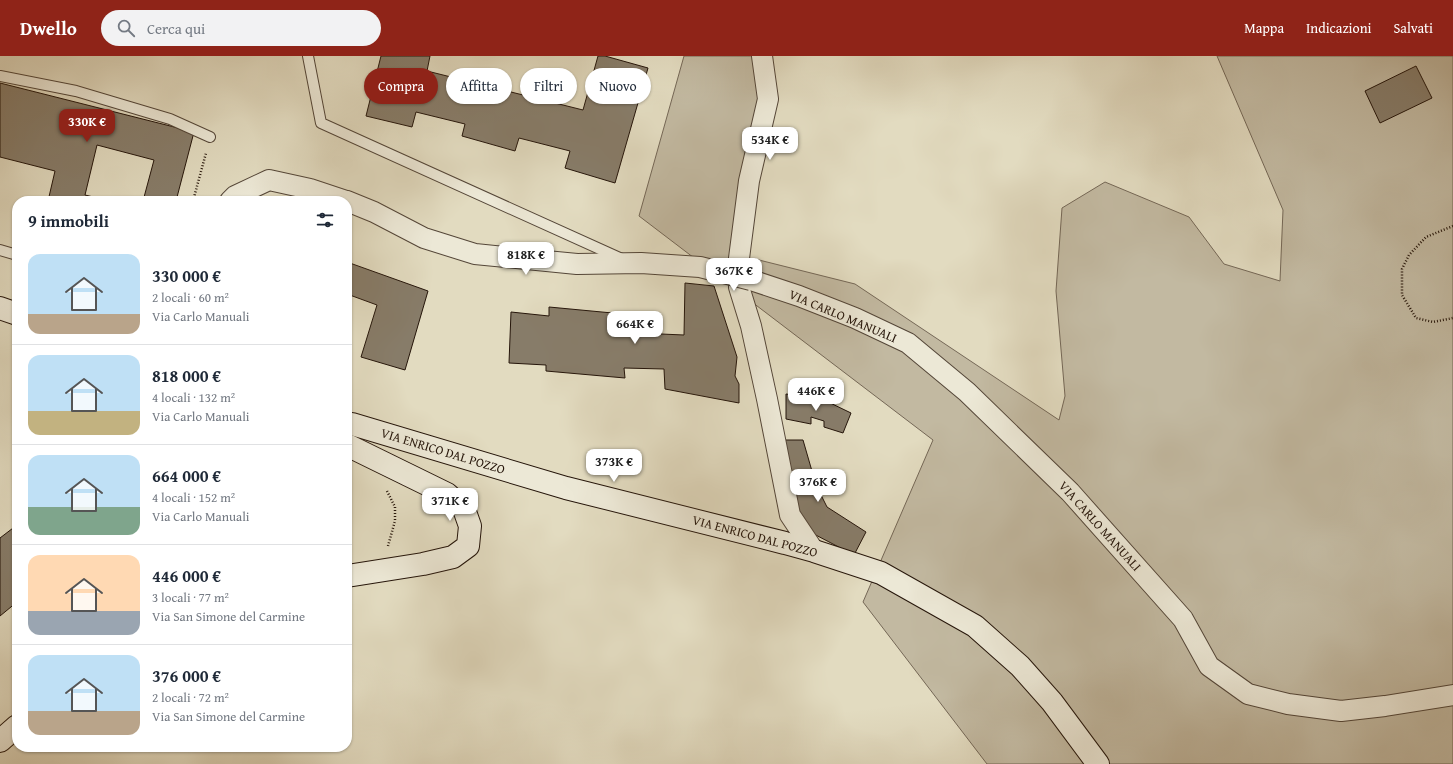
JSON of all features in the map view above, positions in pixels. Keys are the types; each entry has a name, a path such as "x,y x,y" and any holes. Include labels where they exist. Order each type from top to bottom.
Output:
{"street":[{"path":"762,56 768,99 749,181 738,276 751,326 790,515 814,551"},
{"name":"VIA CARLO MANUALI","path":"236,196 269,180 310,189 332,196"},
{"name":"VIA CARLO MANUALI","path":"352,203 374,212 424,238 475,254 577,264 631,263 700,267 738,276 799,296 855,318 908,343 967,392 1070,492 1183,619 1209,666 1248,694 1288,704 1341,711 1385,706 1453,695"},
{"path":"0,308 12,312"},
{"name":"VIA ENRICO DAL POZZO","path":"352,424 566,488 814,551 881,573 975,626 1020,666 1029,676 1052,702 1098,764"},
{"path":"352,447 447,494 464,509 470,526 468,546 453,557 423,564 352,575"},
{"path":"0,741 12,730"}],"lane":[{"path":"308,56 321,123 631,263"},
{"path":"0,76 76,91 170,119 210,137"},
{"path":"0,250 12,254"}],"path":[{"path":"194,196 210,137"},
{"path":"1453,226 1426,237 1410,255 1402,269 1402,296 1416,318 1433,322 1453,318"},
{"path":"372,572 388,544 394,521 395,507"}],"shaded area":[{"path":"684,56 762,56 768,99 738,266 755,259 855,284 1059,420 1065,396 1056,291 1062,208 1105,182 1189,217 1224,264 1280,281 1283,210 1217,56 1453,56 1453,764 987,764 863,602 933,440 639,216"}],"building":[{"path":"381,56 430,56 428,68 378,68"},
{"path":"598,56 605,56 648,68 595,68"},
{"path":"1416,66 1432,98 1380,123 1365,91"},
{"path":"438,74 446,76 446,104 512,104 512,92 520,94 520,104 559,104 583,110 585,103 638,104 615,183 565,168 570,151 519,138 515,151 462,136 465,124 416,112 412,127 366,116 369,104 438,104"},
{"path":"0,83 194,132 177,196 144,196 154,160 97,145 85,195 89,196 49,196 55,171 0,157"},
{"path":"352,264 428,291 405,370 361,357 377,305 352,296"},
{"path":"685,283 714,286 737,357 735,376 739,384 739,403 665,389 664,369 624,368 625,378 546,371 546,365 509,363 511,312 549,316 549,307 623,314 624,320 662,320 661,334 684,335"},
{"path":"786,394 822,399 851,413 843,433 824,427 824,421 811,417 811,424 786,419"},
{"path":"783,440 803,440 816,485 827,507 866,532 854,555 810,532 799,513"},
{"path":"12,529 12,606 0,616 0,538"}]}
